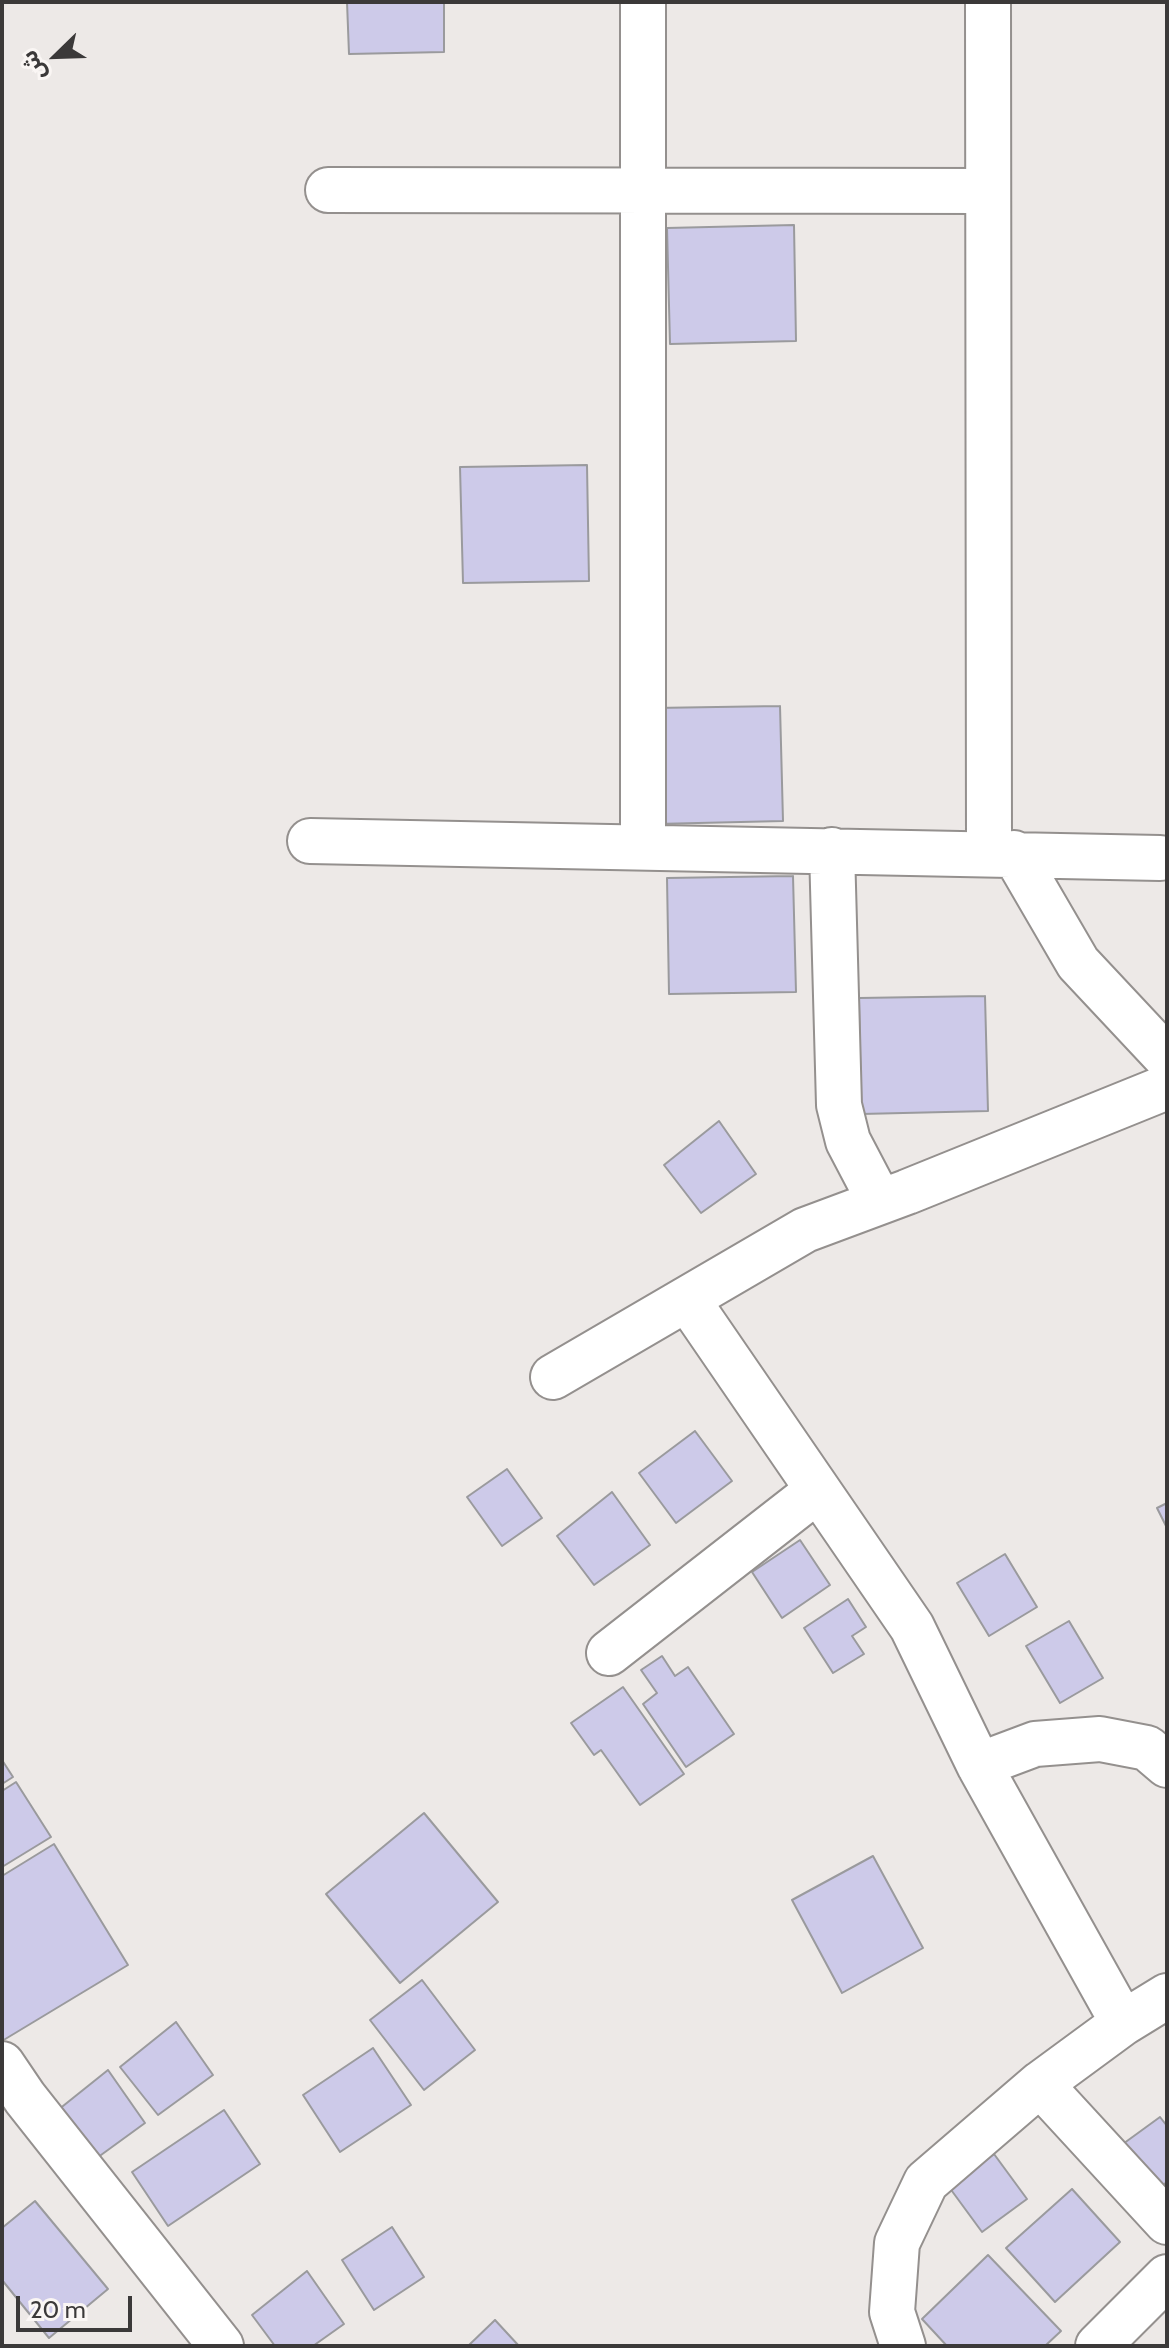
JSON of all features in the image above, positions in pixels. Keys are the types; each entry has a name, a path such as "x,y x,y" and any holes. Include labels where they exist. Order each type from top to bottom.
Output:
{"street":[{"path":"643,2 643,847"},
{"path":"988,2 987,191 1002,853 1078,963 1167,1058"},
{"path":"328,190 987,191"},
{"path":"310,841 1160,858"},
{"path":"832,850 839,1105 848,1141 880,1202"},
{"path":"553,1377 805,1230 1167,1087"},
{"path":"687,1299 912,1627 979,1765 1123,2023"},
{"path":"609,1653 818,1490"},
{"path":"979,1765 1035,1744 1100,1739 1147,1748 1167,1765"},
{"path":"903,2346 892,2312 897,2243 926,2182 1040,2084 1123,2023 1167,1996"},
{"path":"2,2064 25,2098 221,2346"},
{"path":"1040,2084 1167,2222"},
{"path":"1098,2346 1167,2277"}],"building":[{"path":"347,2 444,2 444,52 349,54"},
{"path":"794,225 796,341 670,344 667,228"},
{"path":"587,465 589,581 463,583 460,467"},
{"path":"780,706 783,821 656,824 654,708"},
{"path":"793,876 796,992 669,994 667,878"},
{"path":"985,996 988,1111 861,1114 859,998"},
{"path":"719,1121 756,1174 701,1213 664,1165"},
{"path":"695,1431 732,1481 676,1523 639,1473"},
{"path":"507,1469 542,1518 502,1546 467,1497"},
{"path":"612,1492 650,1545 594,1585 557,1536"},
{"path":"1167,1503 1167,1528 1157,1508"},
{"path":"800,1540 830,1585 782,1618 752,1572"},
{"path":"1005,1554 1037,1607 989,1636 957,1583"},
{"path":"848,1599 866,1627 852,1636 864,1654 833,1673 804,1628"},
{"path":"1069,1621 1103,1678 1060,1703 1026,1646"},
{"path":"662,1656 675,1676 688,1667 734,1734 686,1767 643,1704 657,1693 641,1670"},
{"path":"623,1687 684,1774 640,1805 601,1750 594,1755 571,1723"},
{"path":"2,1760 13,1777 2,1784"},
{"path":"16,1782 51,1837 2,1867 2,1791"},
{"path":"424,1813 498,1902 400,1983 326,1894"},
{"path":"54,1844 128,1965 2,2041 2,1876"},
{"path":"873,1856 923,1948 842,1993 792,1900"},
{"path":"422,1980 475,2050 424,2090 370,2020"},
{"path":"176,2022 213,2075 158,2115 120,2067"},
{"path":"373,2048 411,2105 340,2152 303,2095"},
{"path":"108,2070 145,2123 90,2163 53,2114"},
{"path":"224,2110 260,2164 168,2226 132,2172"},
{"path":"1160,2117 1167,2126 1167,2182 1149,2195 1116,2149"},
{"path":"994,2154 1027,2199 982,2232 949,2187"},
{"path":"1072,2189 1120,2242 1055,2302 1006,2248"},
{"path":"35,2201 108,2289 49,2338 2,2280 2,2228"},
{"path":"392,2227 424,2277 374,2310 342,2260"},
{"path":"988,2255 1061,2331 1045,2346 947,2346 922,2319"},
{"path":"307,2271 344,2324 313,2346 275,2346 252,2315"},
{"path":"495,2320 519,2346 468,2346"}]}
